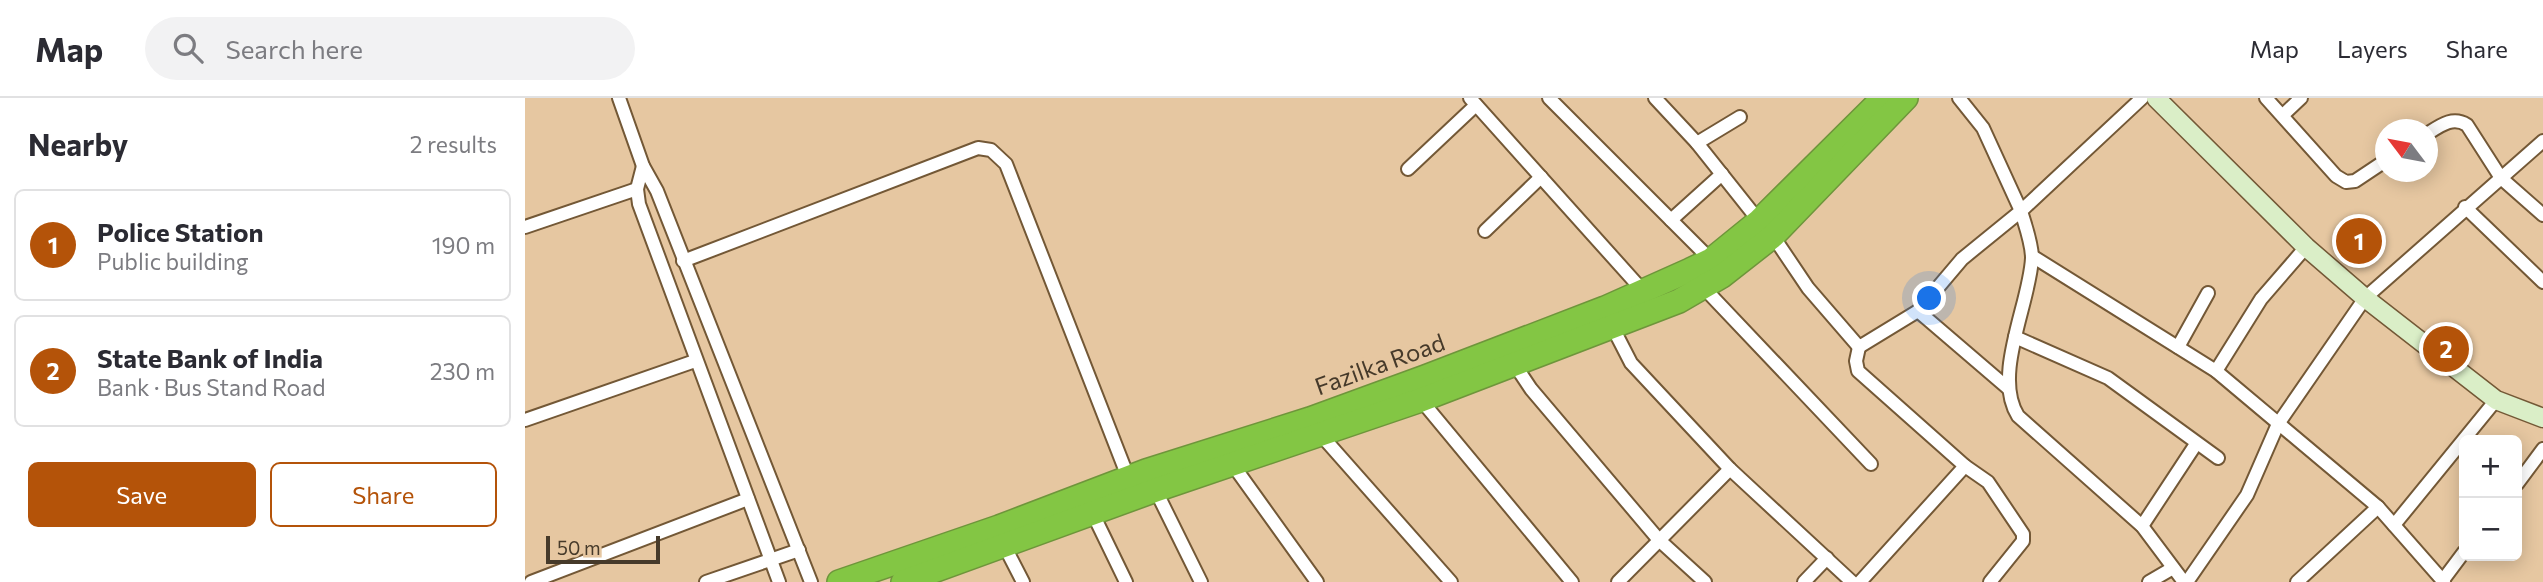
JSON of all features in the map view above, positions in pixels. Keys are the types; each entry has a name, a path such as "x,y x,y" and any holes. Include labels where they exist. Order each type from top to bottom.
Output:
{"highway":[{"name":"Fazilka Road","path":"839,582 1142,484 1644,292 1711,260 1766,228 1883,98"},
{"name":"Fazilka Road","path":"903,582 951,574 1006,547 1093,514 1142,484 1233,465 1321,435 1613,328 1704,288 1906,98"}],"main road":[{"path":"2164,101 2307,247 2365,298 2496,400 2543,418"}],"street":[{"path":"619,98 643,166 657,191 811,582"},
{"path":"1549,98 1711,260"},
{"path":"1655,98 1697,143 1766,228 1808,288 1859,347"},
{"path":"1959,98 1983,128 2021,211 2032,256 2015,337 2010,401 2018,416 2142,526 2185,582 2247,495 2278,424 2365,298 2543,141"},
{"path":"1990,582 2023,541 2024,534 1988,482 1965,466 1858,371 1856,361 1859,347 1918,311 1962,259 2021,211 2143,98"},
{"path":"2266,98 2336,176 2346,182 2355,181 2375,168"},
{"path":"2283,115 2301,98"},
{"path":"1408,169 1473,102 1644,292"},
{"path":"1697,143 1740,117"},
{"path":"2438,128 2451,120 2460,120 2467,125 2501,178 2543,215"},
{"path":"683,261 978,148 991,150 1006,164 1142,484 1201,582"},
{"path":"643,166 637,189 639,204 779,582"},
{"path":"1671,220 1721,174"},
{"path":"1485,231 1541,177"},
{"path":"525,228 637,189"},
{"path":"2465,207 2543,282"},
{"path":"2216,371 2260,299 2307,247"},
{"path":"2032,256 2216,371 2378,507 2443,581 2459,559"},
{"path":"1704,288 1871,464"},
{"path":"2178,346 2208,293"},
{"path":"1918,311 2009,389"},
{"path":"1613,328 1631,363 1730,468 1852,582"},
{"path":"2015,337 2108,378 2218,458"},
{"path":"525,421 695,361"},
{"path":"1515,365 1531,389 1659,540 1705,582"},
{"path":"1421,400 1572,582"},
{"path":"2394,524 2496,400"},
{"path":"1321,435 1451,582"},
{"path":"2142,526 2196,444"},
{"path":"2522,477 2543,450"},
{"path":"1233,465 1317,582"},
{"path":"1860,582 1965,466"},
{"path":"1618,582 1730,468"},
{"path":"531,582 748,499"},
{"path":"2297,582 2378,507"},
{"path":"1093,514 1126,582"},
{"path":"1006,547 1023,582"},
{"path":"706,582 799,550"},
{"path":"1804,582 1827,558"},
{"path":"2149,582 2173,568"}],"place":[{"name":"Police Station","path":"2359,241"},
{"name":"State Bank of India","path":"2446,349"}]}
